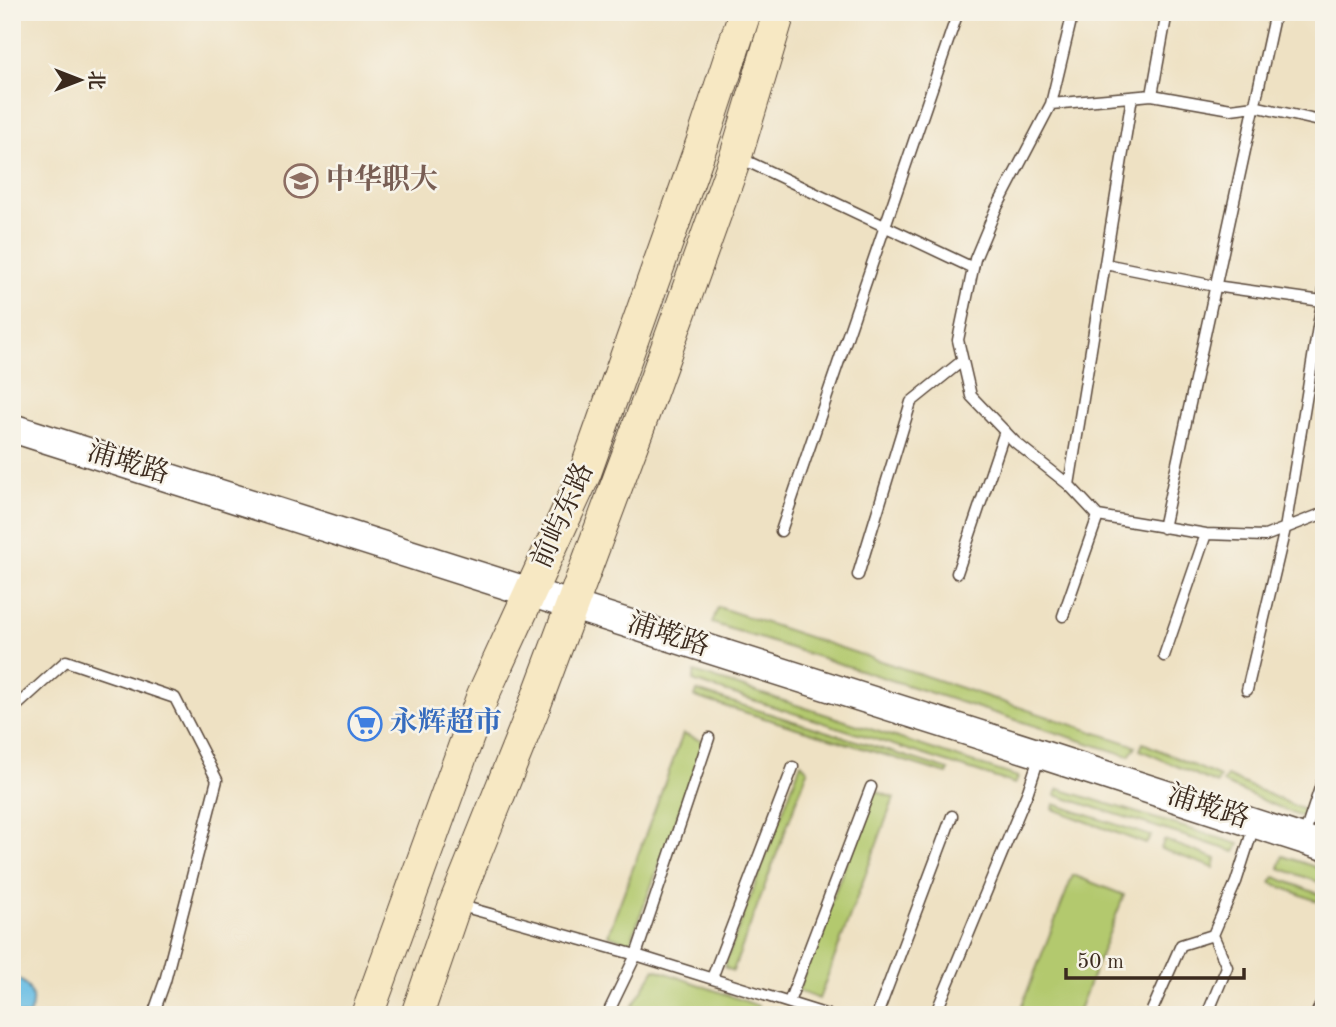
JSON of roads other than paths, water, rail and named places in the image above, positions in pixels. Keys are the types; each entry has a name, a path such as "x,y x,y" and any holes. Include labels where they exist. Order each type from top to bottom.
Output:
{"main road":[{"name":"前屿东路","path":"367,1015 483,695 585,473 702,143 745,12"},
{"name":"前屿东路","path":"416,1015 455,904 534,707 570,605 619,482 736,156 779,12"}],"street":[{"name":"浦墘路","path":"12,428 1314,842"}],"lane":[{"path":"781,531 958,12"},
{"path":"1073,12 1051,104 995,211 973,268 958,340 971,396 1005,431 1069,485 1098,516 1206,534 1265,537 1324,513"},
{"path":"1152,95 1167,12"},
{"path":"1163,528 1275,12"},
{"path":"1051,104 1152,95 1231,109 1254,106 1324,122"},
{"path":"1069,485 1132,97"},
{"path":"736,156 973,268"},
{"path":"1105,264 1215,286 1323,296 1285,529 1247,690"},
{"path":"858,575 911,402 962,360"},
{"path":"957,573 1005,431"},
{"path":"1063,616 1098,516"},
{"path":"1164,656 1206,534"},
{"path":"12,710 66,661 175,698 217,780 165,981 153,1015"},
{"path":"607,1015 636,954 709,738"},
{"path":"935,1015 1028,792 1041,754"},
{"path":"712,978 793,768"},
{"path":"1314,842 1324,776"},
{"path":"789,1002 871,787"},
{"path":"877,1015 952,817"},
{"path":"1207,1015 1227,967 1213,935 1237,882 1255,824"},
{"path":"455,904 636,954 828,1015"},
{"path":"1150,1015 1181,945 1213,935"},
{"path":"1316,1015 1324,997"}],"water":[{"path":"12,976 30,991 32,1002 29,1015 12,1015"}],"place":[{"name":"中华职大","path":"301,181"},
{"name":"永辉超市","path":"365,724"}]}
